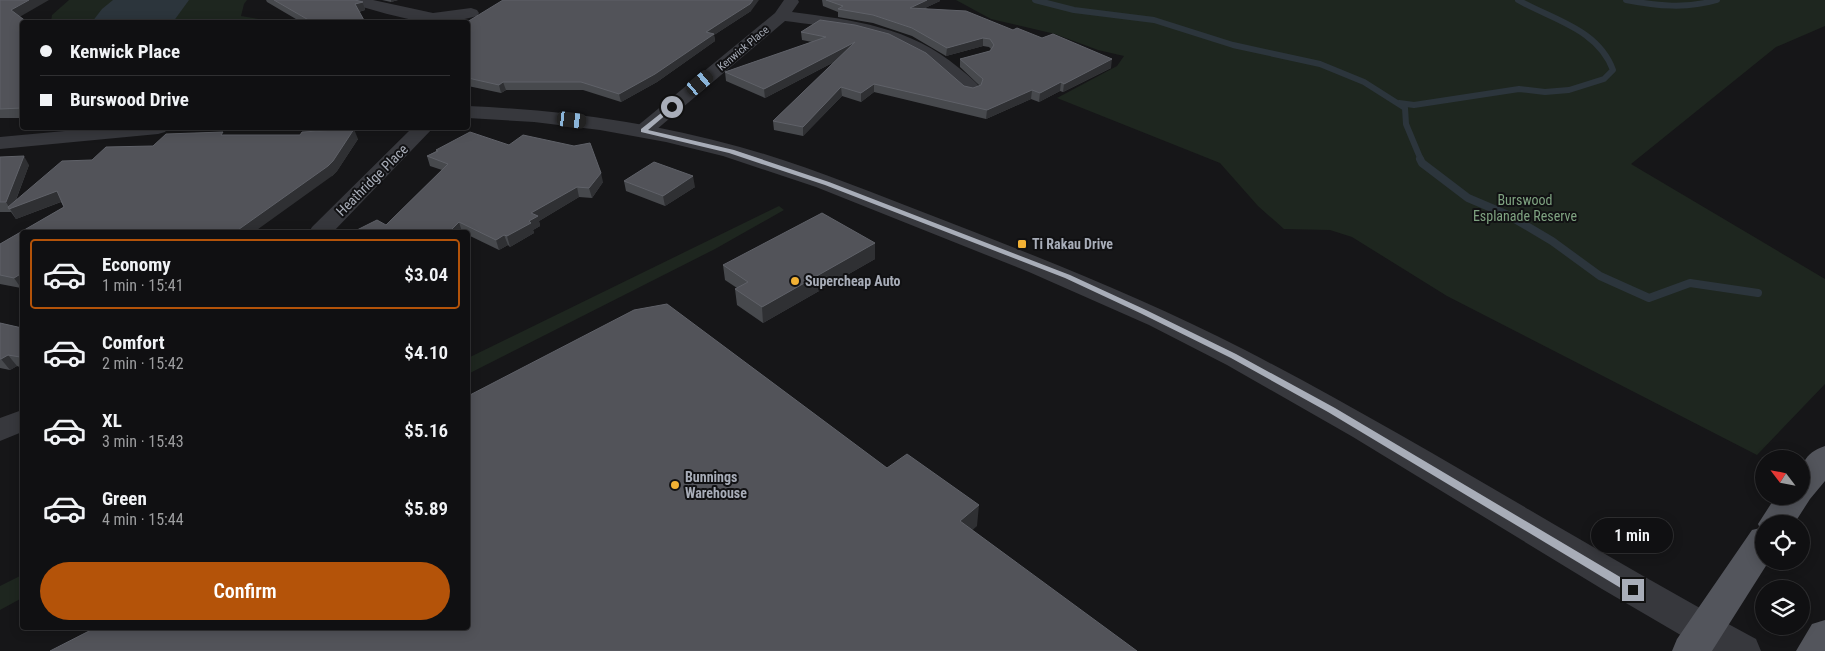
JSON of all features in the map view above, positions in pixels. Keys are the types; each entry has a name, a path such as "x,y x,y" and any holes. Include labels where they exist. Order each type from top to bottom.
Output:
{"main road":[{"path":"1810,477 1825,458"},
{"path":"1697,641 1755,554"},
{"path":"1815,651 1825,636"}],"street":[{"path":"354,0 431,20 471,13"},
{"name":"Kenwick Place","path":"643,131 782,16 792,0"},
{"path":"782,16 868,30 925,51 944,64 972,89"},
{"path":"944,64 963,59"},
{"path":"470,112 541,117 643,131 731,152 802,174 1060,274 1143,311 1234,356 1331,410 1697,641 1742,651"},
{"path":"0,143 137,130"},
{"name":"Heathridge Place","path":"322,230 421,130"},
{"path":"0,430 20,421"}],"green space":[{"path":"69,0 247,0 241,16 265,20 51,20 52,15"},
{"name":"Burswood Esplanade Reserve","path":"956,0 1825,0 1825,26 1776,47 1631,164 1825,279 1825,384 1762,450 1755,450 1755,454 1447,296 1352,237 1330,230 1284,229 1258,206 1220,163 1057,98 1117,66 1124,56 1098,50 1055,34 991,19"},
{"path":"779,206 784,210 715,249 470,373 470,357"},
{"path":"20,576 20,599 0,610 0,586"}],"shaded area":[{"path":"113,0 189,0 174,20 94,20 102,9"}],"building":[{"path":"0,0 29,0 11,10 24,20 20,20 20,108 0,109"},
{"path":"274,0 355,0 363,2 355,4 364,20 309,20"},
{"path":"503,0 753,0 750,4 706,32 714,34 655,74 619,94 581,82 503,82 499,85 470,78 470,20"},
{"path":"826,0 927,0 910,8 966,11 1013,30 1017,28 1042,38 1053,34 1112,59 1064,84 1061,82 1040,93 1032,90 987,110 874,84 861,93 841,87 803,127 773,121 855,42 764,89 725,72 826,37 801,32 820,20 855,25 889,34 926,53 964,86 973,88 981,85 983,79 960,59 990,51 994,45 990,39 983,38 947,48 912,28 873,15 838,9 843,6"},
{"path":"353,130 328,166 238,230 24,230 64,207 57,191 9,209 8,207 62,161 92,160 106,147 153,146 166,134 223,132 221,135 300,135 302,132"},
{"path":"470,132 509,145 523,135 574,146 590,143 601,173 589,188 577,187 531,213 538,216 529,221 531,223 496,240 459,222 451,230 357,230 377,220 386,225 448,164 427,156 438,151 436,150"},
{"path":"24,156 6,202 0,202 0,157"},
{"path":"654,162 693,176 663,196 624,181"},
{"path":"822,213 875,243 762,307 735,289 748,282 723,265"},
{"path":"20,232 20,274 14,278 0,275 0,244"},
{"name":"Bunnings Warehouse","path":"667,304 887,468 907,454 979,505 960,521 1137,651 50,651 91,630 470,630 470,395 634,310"},
{"path":"0,323 20,328 20,357 8,355 0,359"}],"waterway":[{"path":"1035,0 1074,10 1154,20 1233,45 1320,64 1364,82 1405,108 1406,124 1421,160"},
{"path":"1399,103 1414,105 1519,89 1545,92 1569,90 1604,79 1613,70 1606,56 1586,35 1518,0"},
{"path":"1626,0 1672,6 1694,5 1717,0"},
{"path":"1420,159 1422,163 1468,198 1508,215 1552,241 1600,276 1649,298 1690,283 1758,293"}],"place":[{"name":"Ti Rakau Drive","path":"1022,244"},
{"name":"Supercheap Auto","path":"795,281"},
{"name":"Bunnings Warehouse","path":"675,485"}],"route":[{"path":"672,107 643,131 684,139 777,166 884,205 1068,277 1143,311 1234,356 1291,387 1633,590"}]}
